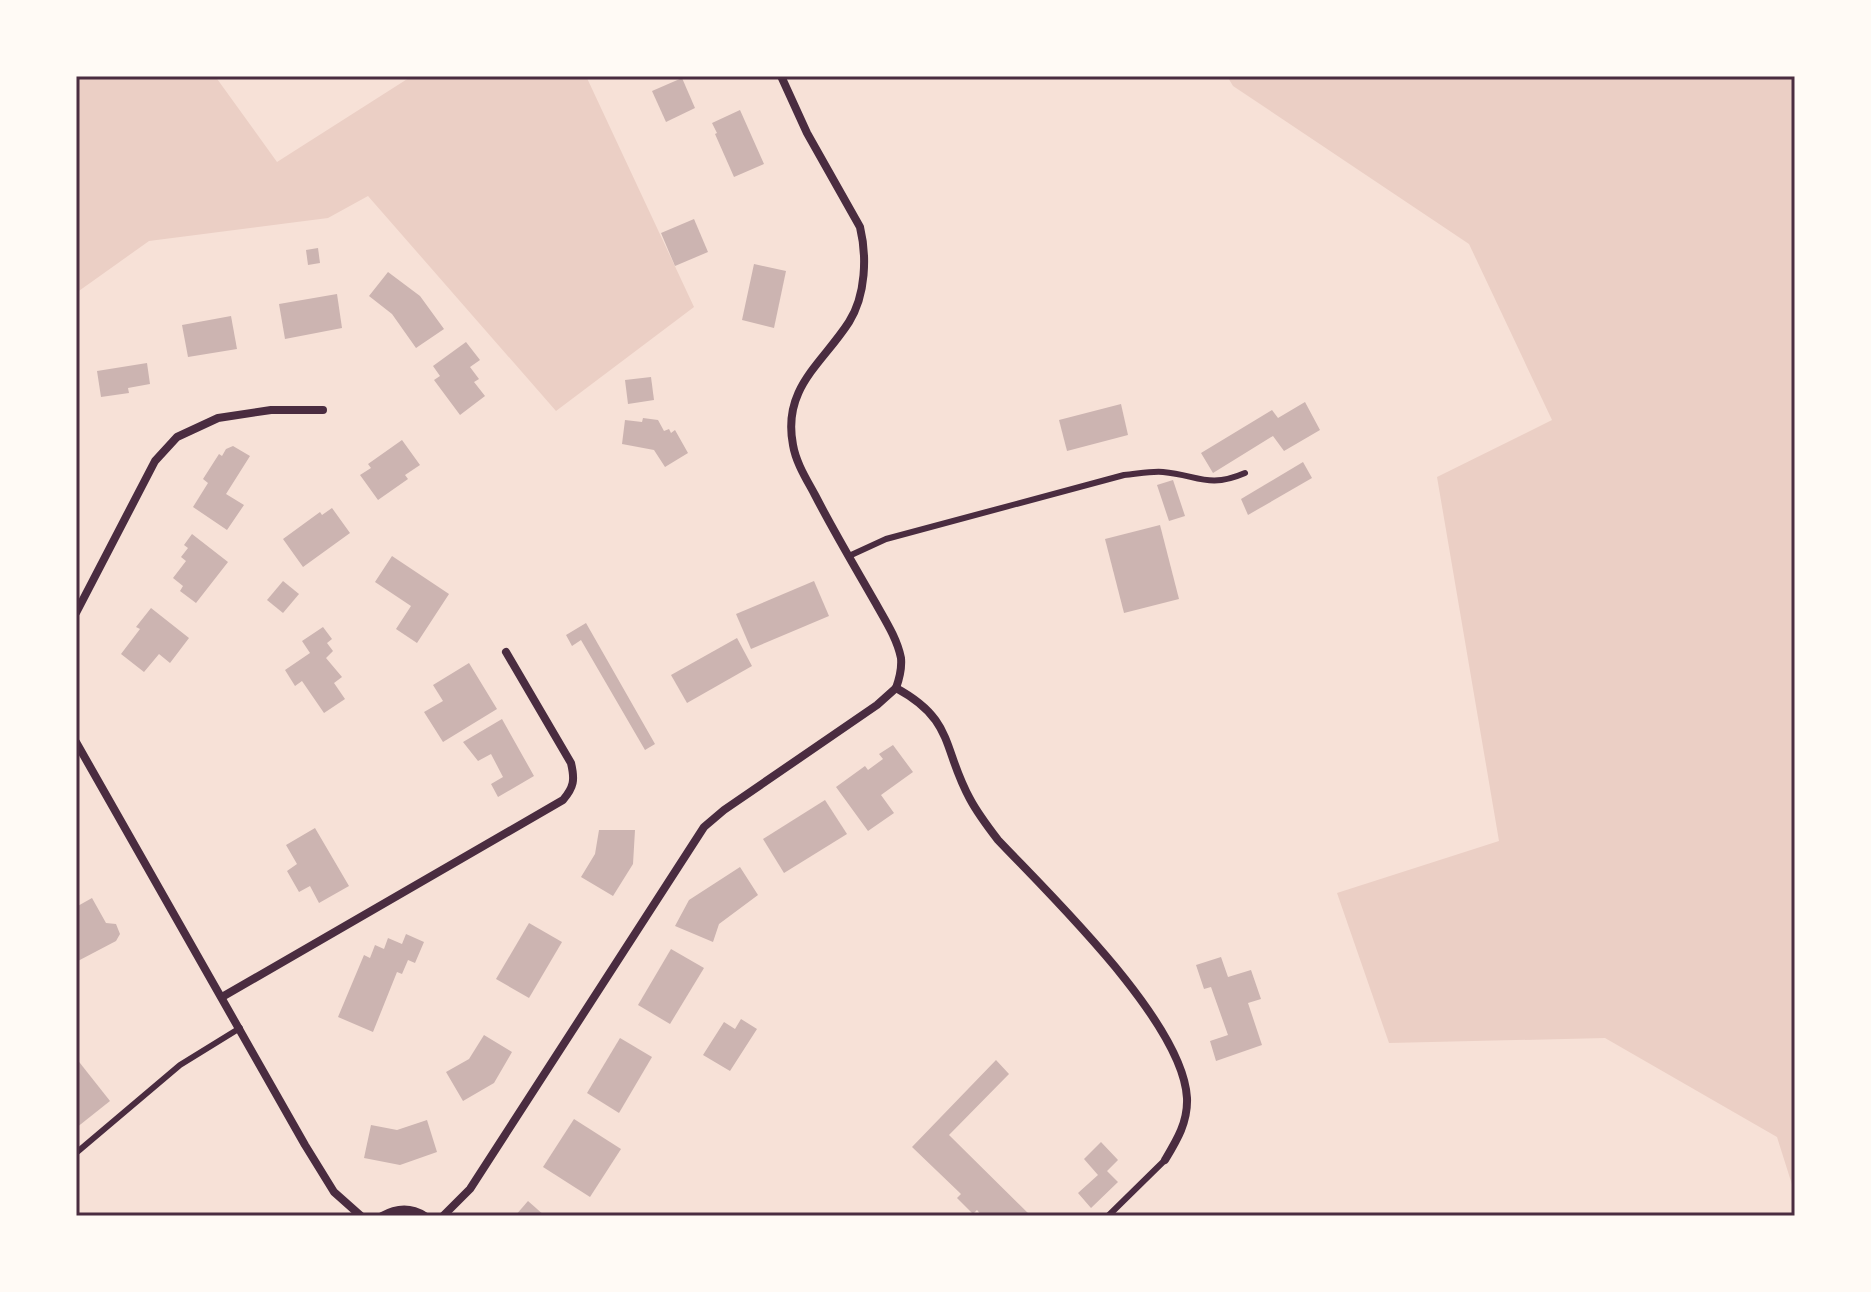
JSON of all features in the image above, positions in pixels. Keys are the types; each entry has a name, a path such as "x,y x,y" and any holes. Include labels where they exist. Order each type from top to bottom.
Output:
{"street":[{"path":"443,1216 470,1189 704,827 877,705 896,688 901,672 901,657 894,637 794,450 790,428 798,391 850,321 863,275 864,244 860,227 807,133 781,76"},
{"path":"76,613 155,461 177,437 218,418 271,410 323,410"},
{"path":"222,997 563,800 573,789 575,776 571,763 506,652"},
{"path":"896,688 919,700 932,713 942,729 969,798 982,819 1116,967 1162,1035 1179,1068 1187,1095 1187,1115 1180,1135 1165,1160"},
{"path":"76,742 305,1145 334,1192 361,1216"},
{"path":"382,1216 397,1209 408,1209 425,1216"}],"lane":[{"path":"849,556 886,539 1124,475 1158,471 1212,482 1229,480 1245,473"},
{"path":"76,1153 180,1065 240,1028"},
{"path":"1108,1216 1165,1160"}],"shaded area":[{"path":"76,76 215,76 277,162 412,76 586,76 694,307 556,411 368,196 328,218 149,241 76,293"},
{"path":"1227,76 1795,76 1795,1194 1777,1137 1605,1038 1389,1043 1337,893 1499,841 1437,477 1552,420 1469,244 1233,86"}],"building":[{"path":"682,78 695,108 666,122 652,91"},
{"path":"740,110 764,164 734,177 712,123"},
{"path":"694,219 708,252 675,266 661,233"},
{"path":"318,248 320,263 308,265 306,250"},
{"path":"754,264 786,271 774,328 742,320"},
{"path":"388,272 420,296 444,329 416,348 392,314 369,296"},
{"path":"337,294 342,328 285,339 279,304"},
{"path":"231,316 237,349 188,357 182,325"},
{"path":"466,342 480,360 470,367 479,379 474,382 485,396 460,415 434,380 440,376 433,366"},
{"path":"147,363 150,384 128,388 129,393 101,397 97,371"},
{"path":"651,377 654,400 628,404 625,380"},
{"path":"1305,402 1320,430 1284,451 1273,436 1213,473 1201,453 1272,410 1278,418"},
{"path":"1121,404 1128,435 1067,451 1059,420"},
{"path":"643,418 658,420 664,431 669,429 671,433 675,430 688,453 665,467 654,450 622,444 625,420 642,422"},
{"path":"402,440 420,465 405,475 408,479 378,500 360,475 371,468 368,464"},
{"path":"233,446 250,456 226,494 244,505 227,530 193,507 208,483 203,479 219,454 222,456 226,449"},
{"path":"1303,462 1312,478 1248,515 1241,499"},
{"path":"1173,480 1185,516 1169,521 1157,485"},
{"path":"332,508 350,533 303,567 283,539 320,512 322,515"},
{"path":"1160,525 1179,599 1124,613 1105,539"},
{"path":"192,534 228,562 196,603 180,591 183,586 173,578 186,561 181,557 188,548 184,545"},
{"path":"392,556 449,594 417,643 396,629 411,606 375,582"},
{"path":"283,581 299,594 283,613 267,600"},
{"path":"814,581 829,616 751,649 736,614"},
{"path":"151,608 189,638 170,663 159,654 144,672 121,654"},
{"path":"586,623 655,744 645,750 581,640 572,646 566,635"},
{"path":"323,627 332,639 327,643 333,651 326,658 342,677 334,683 345,699 324,713 302,681 295,686 285,670 310,653 302,641"},
{"path":"737,638 752,666 687,703 671,675"},
{"path":"469,663 497,709 443,742 424,712 443,701 433,685"},
{"path":"502,719 534,776 498,797 491,784 503,777 491,754 478,761 463,742"},
{"path":"893,745 913,772 881,795 894,813 868,831 836,787 865,766 868,770 883,759 879,754"},
{"path":"825,800 847,834 784,873 763,839"},
{"path":"315,828 349,886 319,903 310,886 299,892 287,871 297,864 286,845"},
{"path":"599,830 635,830 633,864 613,896 581,877 595,854"},
{"path":"740,867 758,895 719,924 713,942 675,926 689,900"},
{"path":"92,898 106,923 116,924 120,934 116,941 76,962 76,907"},
{"path":"529,923 562,942 529,998 496,979"},
{"path":"406,934 424,942 415,963 408,960 402,974 397,972 373,1032 338,1017 364,955 370,958 375,945 384,949 388,938 402,944"},
{"path":"671,949 704,968 670,1024 638,1005"},
{"path":"1221,957 1228,977 1251,970 1261,999 1248,1003 1262,1045 1216,1061 1210,1041 1228,1035 1211,987 1204,989 1196,965"},
{"path":"741,1019 757,1029 730,1071 703,1055 724,1022 735,1029"},
{"path":"484,1035 512,1052 494,1083 463,1101 446,1072 469,1059"},
{"path":"620,1038 652,1057 619,1113 587,1093"},
{"path":"76,1058 110,1101 76,1128"},
{"path":"996,1060 1009,1074 949,1135 1031,1216 982,1216 977,1210 973,1214 957,1198 961,1194 912,1147"},
{"path":"574,1119 621,1149 590,1197 543,1167"},
{"path":"427,1120 437,1152 400,1165 364,1158 371,1125 397,1130"},
{"path":"1101,1142 1118,1160 1107,1171 1118,1182 1091,1208 1078,1193 1098,1175 1084,1159"},
{"path":"528,1201 545,1216 515,1216"}]}
